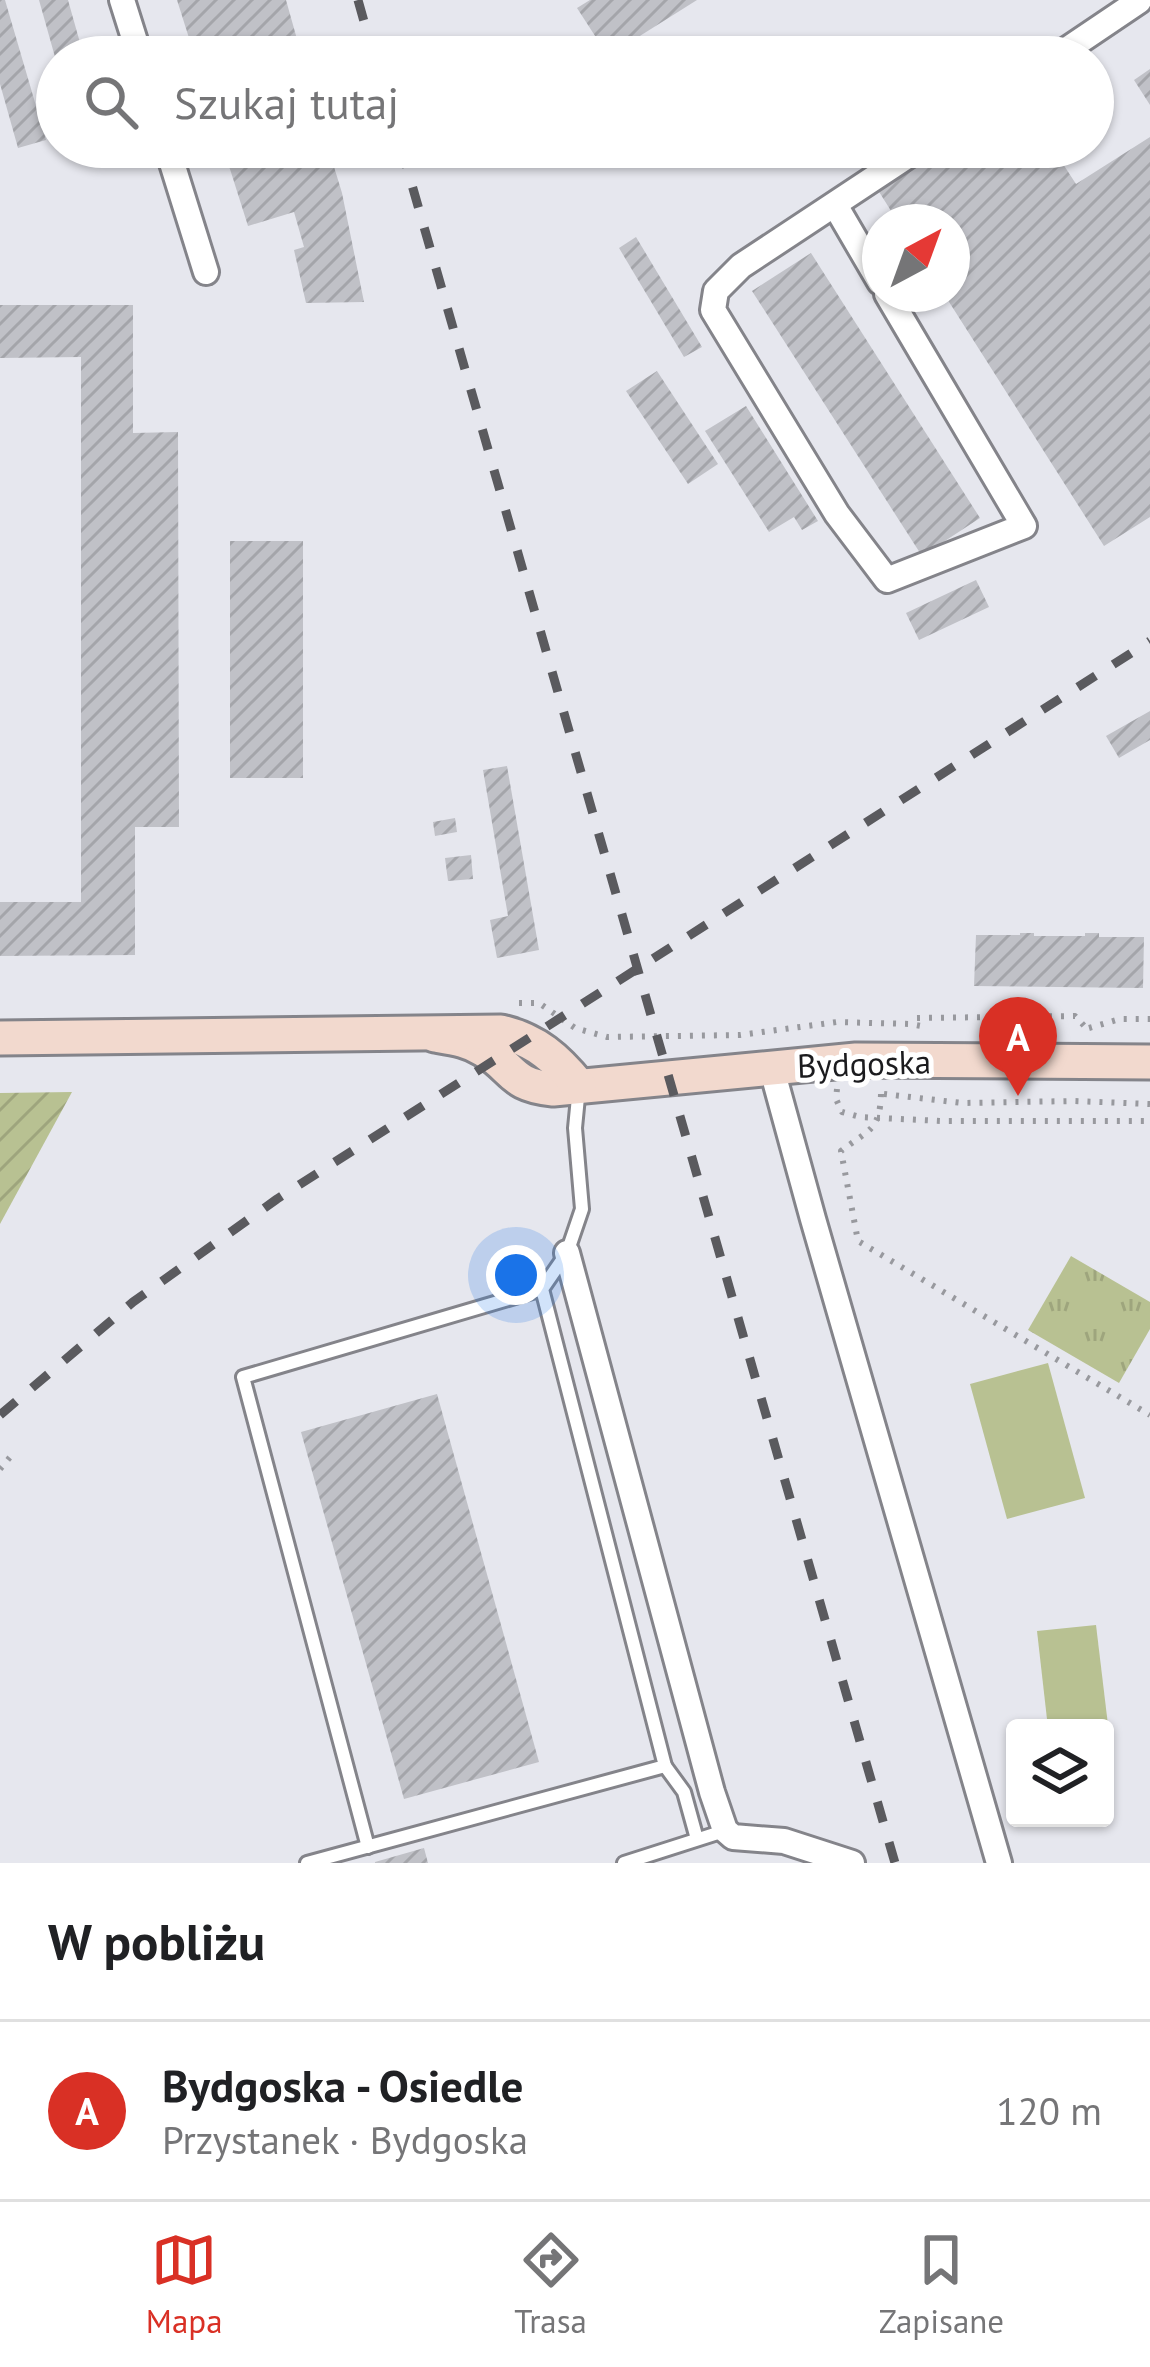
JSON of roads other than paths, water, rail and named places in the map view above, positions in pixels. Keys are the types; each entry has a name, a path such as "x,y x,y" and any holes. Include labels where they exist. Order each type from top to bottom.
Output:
{"street":[{"path":"122,0 133,36"},
{"path":"1087,36 1140,0"},
{"path":"174,168 206,272"},
{"path":"890,168 741,266 716,291 713,310 837,514 887,580 1024,526 898,312"},
{"path":"835,205 862,251"},
{"path":"0,1037 501,1032 528,1038 560,1062 579,1086"},
{"name":"Bydgoska","path":"579,1086 837,1061 1150,1062"},
{"path":"771,1066 999,1863"},
{"path":"567,1252 725,1830 734,1838 784,1841 852,1863"}],"lane":[{"path":"368,1847 243,1377 542,1289 567,1252 582,1209 575,1128 579,1086"},
{"path":"542,1289 665,1766 684,1792 698,1839"},
{"path":"307,1863 665,1766"},
{"path":"624,1863 725,1830"}],"railway":[{"path":"358,0 368,36"},
{"path":"407,168 895,1863"},
{"path":"0,1415 133,1302 277,1199 1150,641"}],"place":[{"name":"Bydgoska - Osiedle","path":"1018,1096"}]}
